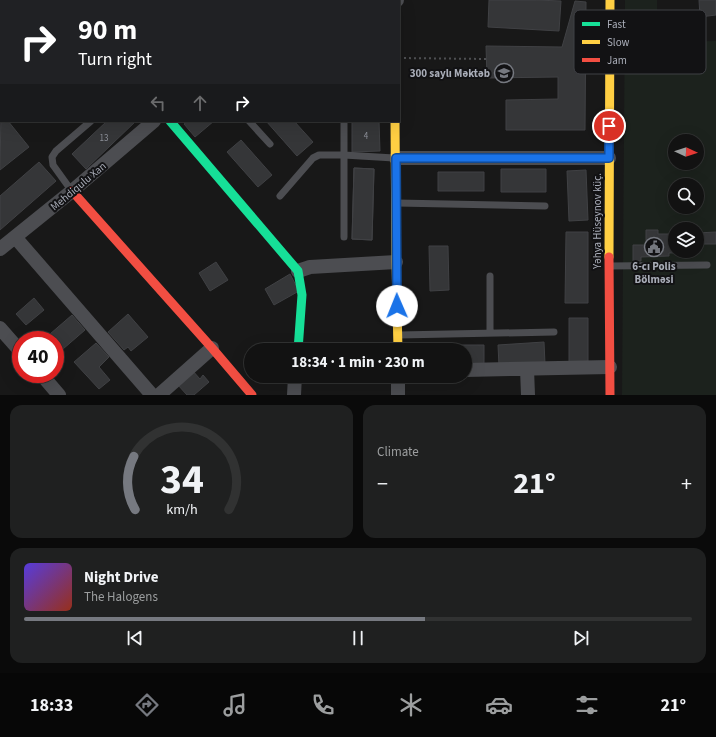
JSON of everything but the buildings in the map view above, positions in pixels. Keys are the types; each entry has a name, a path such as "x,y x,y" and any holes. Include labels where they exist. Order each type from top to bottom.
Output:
{"street":[{"name":"Yəhya Hüseynov küç.","path":"610,0 610,10"},
{"name":"Yəhya Hüseynov küç.","path":"610,74 610,395"},
{"name":"Mehdiqulu Xan","path":"0,249 72,191 153,122"},
{"path":"171,122 298,271 302,295 299,343"},
{"path":"396,122 398,343"},
{"path":"396,158 609,158"},
{"path":"72,191 252,395"},
{"path":"15,237 152,395"},
{"path":"298,271 310,267 396,262"},
{"path":"0,328 12,342"},
{"path":"159,395 212,348"},
{"path":"472,370 610,367"},
{"path":"527,369 528,395"},
{"path":"48,383 59,395"},
{"path":"294,395 295,383"},
{"path":"398,383 398,395"}],"lane":[{"path":"72,191 53,165 52,157 56,151 90,122"},
{"path":"250,122 270,144"},
{"path":"344,122 344,237"},
{"path":"280,196 314,158 319,155 396,158"},
{"path":"396,203 545,206"},
{"path":"609,266 707,265"},
{"path":"490,276 490,333"},
{"path":"397,335 554,332"}],"path":[{"path":"400,58 486,59"}],"shaded area":[{"path":"625,0 657,0 657,10 625,10"},
{"path":"706,41 716,41 716,395 622,395 624,74 706,74"}],"traffic: fast":[{"path":"171,122 298,271 302,295 299,343"}],"traffic: slow":[{"path":"610,0 610,10"},
{"path":"609,257 610,74"},
{"path":"395,122 398,343"}],"traffic: jam":[{"path":"72,191 252,395"},
{"path":"609,257 610,395"}],"place":[{"name":"300 saylı Məktəb","path":"504,73"},
{"name":"6-cı Polis Bölməsi","path":"654,247"}],"route":[{"path":"397,306 396,158 609,158 609,126"}]}
